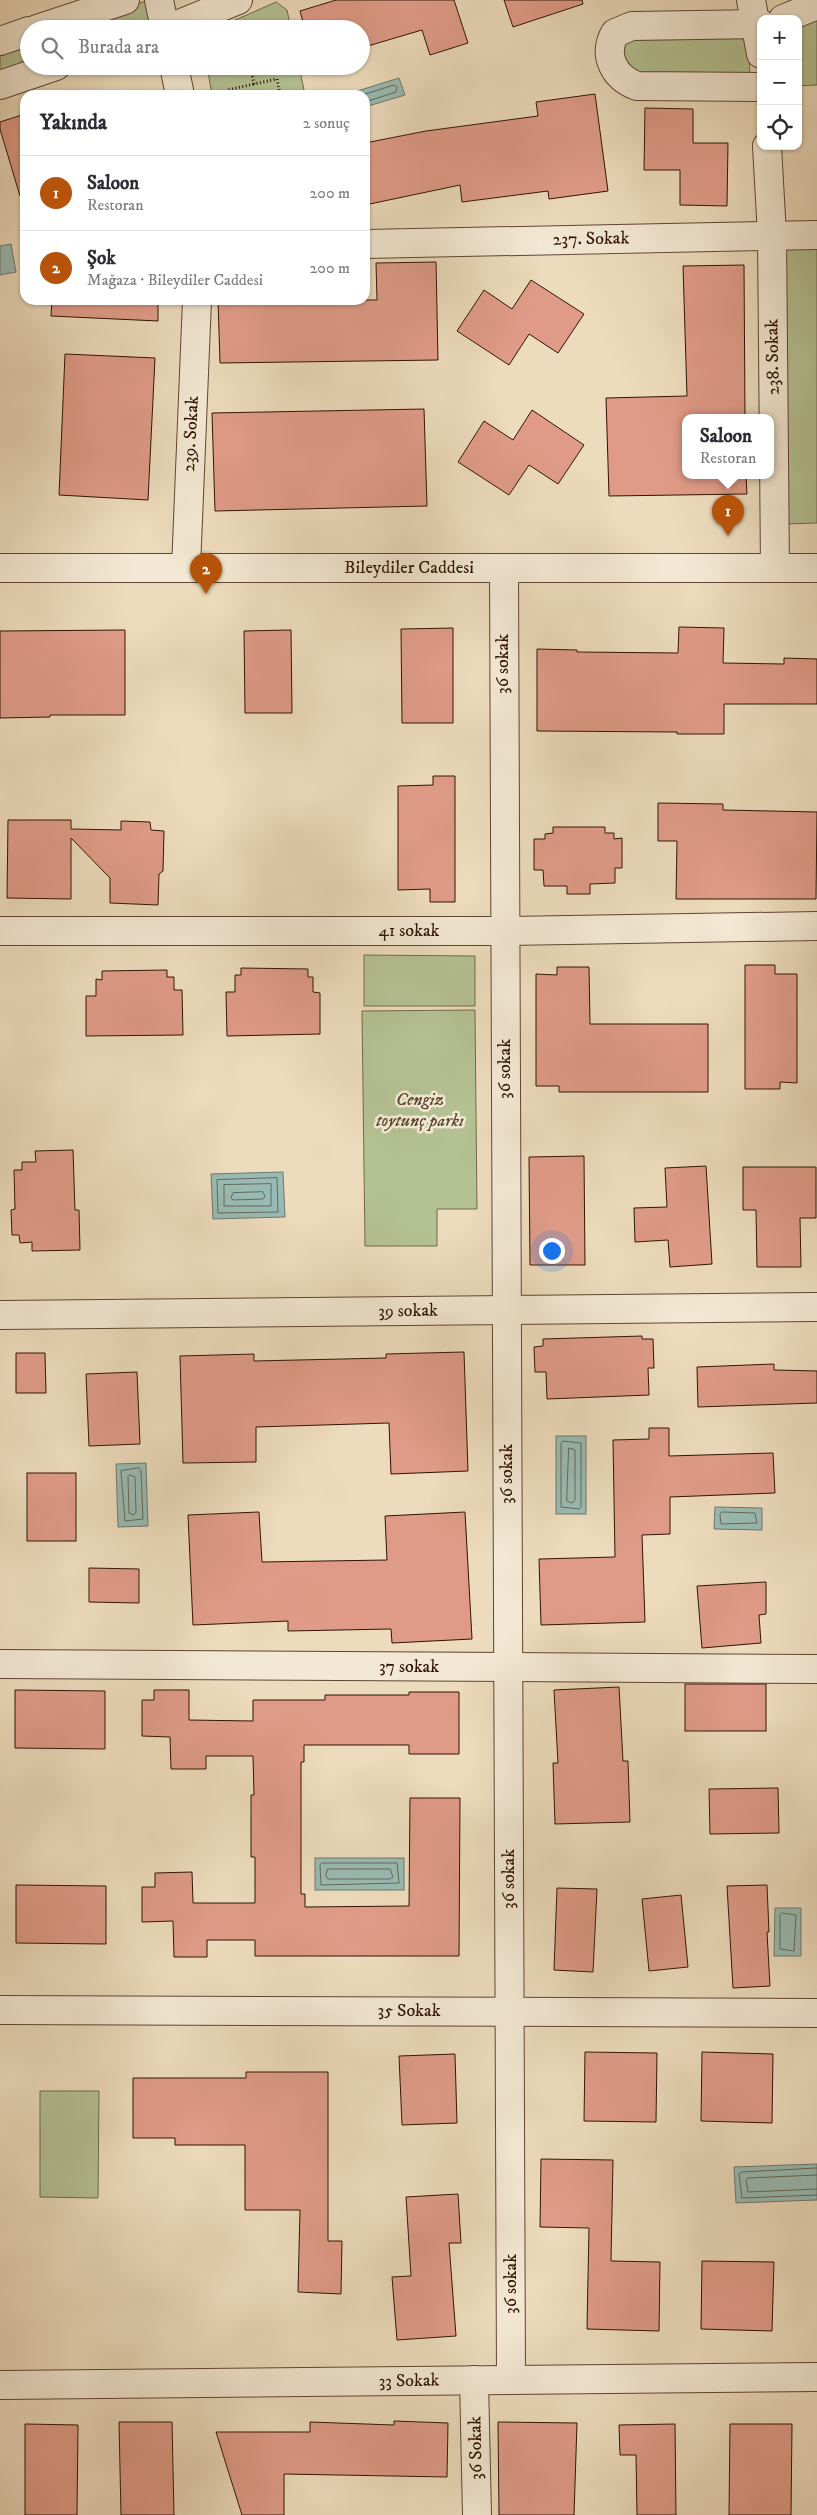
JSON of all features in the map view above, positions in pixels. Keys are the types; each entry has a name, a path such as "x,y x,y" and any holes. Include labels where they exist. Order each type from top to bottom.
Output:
{"street":[{"path":"64,20 125,0"},
{"path":"159,0 164,20"},
{"path":"188,20 238,0"},
{"path":"793,15 817,5"},
{"path":"756,16 632,26 615,34 610,51 616,72 623,81 637,86 757,87"},
{"path":"0,41 20,34"},
{"path":"0,85 29,75"},
{"path":"176,75 179,90"},
{"name":"238. Sokak","path":"767,150 772,235 774,414"},
{"name":"237. Sokak","path":"370,244 772,235 817,236"},
{"name":"239. Sokak","path":"186,568 197,305"},
{"name":"238. Sokak","path":"774,457 775,568"},
{"name":"Bileydiler Caddesi","path":"0,568 817,568"},
{"name":"36 sokak","path":"504,568 511,2380"},
{"name":"41 sokak","path":"0,931 504,931 817,926"},
{"name":"39 sokak","path":"0,1315 817,1307"},
{"name":"37 sokak","path":"0,1664 817,1669"},
{"name":"35 Sokak","path":"0,2010 817,2012"},
{"name":"33 Sokak","path":"0,2385 817,2377"},
{"name":"36 Sokak","path":"474,2380 477,2515"}],"path":[{"path":"252,75 254,84"},
{"path":"228,90 277,80 279,90"}],"green space":[{"path":"149,0 156,20 88,20"},
{"path":"276,2 287,10 289,20 235,20"},
{"path":"817,19 817,85 802,86 802,25"},
{"path":"744,34 749,51 750,80 642,77 624,67 620,45 624,39"},
{"path":"20,42 20,69 0,77 0,49"},
{"path":"209,75 301,75 304,90 211,90"},
{"path":"782,249 817,249 817,523 787,524"},
{"path":"364,955 475,956 475,1006 364,1006"},
{"name":"Cengiz toytunç parkı","path":"475,1010 477,1209 437,1209 437,1246 365,1246 362,1011"},
{"path":"40,2091 99,2091 98,2198 40,2197"}],"water":[{"path":"399,78 405,95 370,106 370,90 360,90"},
{"path":"11,244 16,272 0,275 0,246"},
{"path":"283,1172 285,1217 213,1219 211,1174"},
{"path":"556,1436 586,1436 586,1514 556,1514"},
{"path":"146,1463 148,1526 118,1527 116,1464"},
{"path":"715,1507 762,1508 762,1530 714,1529"},
{"path":"315,1858 404,1858 404,1890 315,1890"},
{"path":"775,1908 801,1908 801,1956 774,1956"},
{"path":"817,2164 817,2200 736,2203 734,2167"}],"building":[{"path":"336,0 454,0 468,43 430,55 422,30 370,45 370,20 302,20 300,11"},
{"path":"504,0 582,0 583,4 513,27"},
{"path":"595,94 608,191 549,199 548,191 462,202 460,185 370,204 370,142 426,131 538,116 536,102"},
{"path":"645,108 693,109 693,143 728,143 727,206 680,205 680,170 644,170"},
{"path":"20,116 20,196 0,129 0,122"},
{"path":"436,262 438,360 220,363 218,305 370,305 370,300 377,300 376,263"},
{"path":"744,265 745,414 682,414 682,479 746,479 747,494 609,496 606,398 687,396 683,266"},
{"path":"531,280 584,314 558,353 529,334 509,365 457,331 484,290 512,309"},
{"path":"52,305 158,305 158,321 51,316"},
{"path":"65,354 155,358 148,500 59,495"},
{"path":"424,409 427,506 215,511 212,413"},
{"path":"532,410 584,445 558,484 529,465 509,495 458,462 484,421 513,440"},
{"path":"679,627 724,628 723,663 784,664 784,658 817,659 817,704 724,704 724,734 537,731 537,649 577,650 577,652 678,653"},
{"path":"453,628 453,723 402,723 401,629"},
{"path":"125,630 125,715 50,715 50,717 0,718 0,631"},
{"path":"291,630 292,713 245,713 244,631"},
{"path":"433,776 455,776 455,902 430,902 430,889 398,890 398,786 433,785"},
{"path":"658,803 723,804 723,810 817,812 816,899 676,899 677,841 658,841"},
{"path":"8,820 71,820 71,829 121,830 121,821 150,822 151,830 164,831 163,871 159,874 158,905 110,903 110,878 71,838 71,899 7,898"},
{"path":"553,827 605,827 605,833 614,833 614,839 622,838 622,868 615,868 615,883 590,884 590,894 567,894 567,886 544,886 543,870 534,870 534,839 545,839 545,834 553,833"},
{"path":"745,965 775,965 775,974 797,974 797,1083 780,1082 780,1089 745,1089"},
{"path":"557,967 589,967 590,1024 708,1024 708,1092 559,1092 559,1086 536,1086 536,974 557,975"},
{"path":"241,968 308,969 308,977 313,977 313,992 320,993 320,1034 227,1036 226,992 235,992 235,975 241,975"},
{"path":"167,970 167,977 174,977 174,990 182,990 183,1035 86,1036 86,996 96,996 96,979 102,980 102,971"},
{"path":"73,1150 75,1210 79,1210 80,1250 32,1251 32,1242 20,1243 19,1235 12,1235 11,1210 15,1209 14,1170 22,1170 22,1162 36,1162 35,1151"},
{"path":"584,1156 585,1265 530,1265 529,1157"},
{"path":"706,1166 712,1264 670,1267 668,1240 635,1242 634,1208 667,1207 665,1168"},
{"path":"743,1167 816,1167 816,1218 800,1218 801,1267 757,1267 756,1210 743,1210"},
{"path":"642,1336 642,1339 653,1339 654,1368 648,1368 649,1395 547,1399 546,1372 535,1372 534,1347 543,1346 543,1339"},
{"path":"464,1352 468,1471 391,1474 389,1423 256,1427 256,1462 183,1463 180,1356 254,1354 254,1361 386,1358 386,1354"},
{"path":"16,1353 45,1353 46,1393 16,1393"},
{"path":"774,1364 774,1370 817,1371 817,1403 698,1407 697,1367"},
{"path":"137,1372 140,1444 89,1446 86,1374"},
{"path":"649,1428 669,1428 669,1456 773,1453 775,1493 670,1497 670,1534 642,1535 645,1622 541,1625 539,1559 615,1557 613,1440 649,1439"},
{"path":"27,1473 76,1473 76,1541 27,1541"},
{"path":"259,1512 262,1562 387,1560 385,1516 465,1512 472,1639 392,1643 391,1629 288,1631 288,1621 193,1625 188,1515"},
{"path":"89,1568 139,1569 139,1603 89,1602"},
{"path":"766,1582 766,1614 759,1615 761,1643 702,1648 697,1586"},
{"path":"685,1684 766,1684 766,1731 685,1731"},
{"path":"619,1687 623,1761 628,1761 630,1822 555,1824 553,1763 558,1763 554,1690"},
{"path":"15,1690 105,1691 105,1749 15,1748"},
{"path":"154,1690 189,1690 189,1720 253,1721 253,1700 325,1700 325,1695 409,1695 409,1692 459,1692 459,1754 409,1754 409,1745 304,1745 304,1762 301,1762 301,1894 305,1894 305,1907 409,1906 410,1798 460,1798 459,1956 255,1956 255,1940 207,1940 207,1957 174,1957 173,1921 142,1922 142,1887 155,1887 155,1873 192,1872 193,1903 255,1903 255,1857 251,1857 251,1795 254,1795 253,1756 206,1756 206,1769 171,1769 170,1737 142,1736 142,1700 154,1700"},
{"path":"778,1788 779,1833 710,1834 709,1789"},
{"path":"16,1885 106,1886 106,1944 16,1943"},
{"path":"767,1885 770,1986 733,1988 727,1886"},
{"path":"557,1888 597,1889 593,1972 554,1970"},
{"path":"681,1895 688,1967 649,1971 642,1899"},
{"path":"585,2052 657,2053 656,2122 584,2121"},
{"path":"702,2052 773,2054 772,2123 701,2121"},
{"path":"455,2054 457,2123 402,2125 399,2056"},
{"path":"246,2072 328,2072 328,2241 342,2241 341,2294 298,2292 300,2210 245,2210 245,2145 175,2145 175,2138 133,2138 133,2078 246,2078"},
{"path":"541,2159 613,2160 611,2261 660,2262 659,2331 587,2329 589,2228 540,2227"},
{"path":"458,2194 461,2243 449,2243 456,2336 397,2340 392,2277 411,2276 406,2197"},
{"path":"702,2261 774,2262 772,2331 701,2329"},
{"path":"394,2421 448,2423 447,2477 284,2474 284,2515 242,2515 216,2432 310,2432 310,2422 394,2425"},
{"path":"119,2422 172,2422 174,2515 121,2515"},
{"path":"498,2422 577,2423 574,2515 499,2515"},
{"path":"25,2424 78,2425 77,2515 25,2515"},
{"path":"675,2424 676,2515 637,2515 636,2455 620,2455 619,2425"},
{"path":"730,2424 792,2424 791,2515 729,2515"}],"place":[{"name":"Saloon","path":"728,536"},
{"name":"Şok","path":"206,594"}]}
